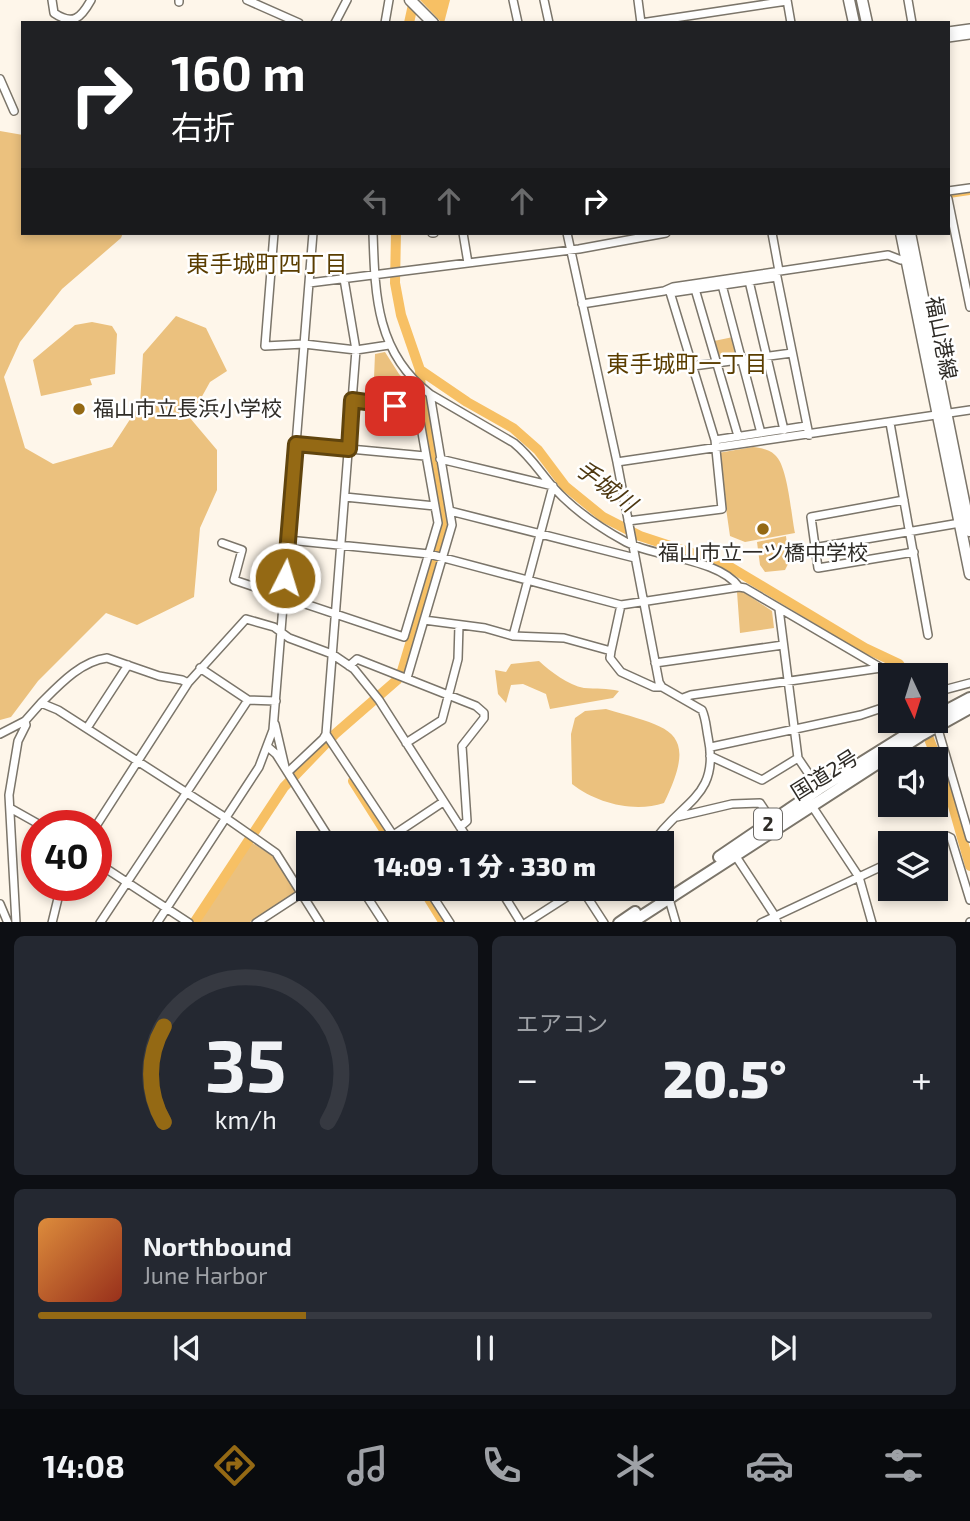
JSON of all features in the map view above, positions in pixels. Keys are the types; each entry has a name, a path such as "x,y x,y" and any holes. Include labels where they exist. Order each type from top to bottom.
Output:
{"highway":[{"name":"国道2号","path":"948,713 970,698"},
{"name":"国道2号","path":"948,717 970,708"},
{"name":"国道2号","path":"674,891 819,789 910,733"},
{"name":"国道2号","path":"674,891 812,806 911,733"},
{"name":"国道2号","path":"619,922 657,901"},
{"name":"国道2号","path":"631,922 660,901"}],"main road":[{"path":"402,0 423,21"},
{"path":"410,0 431,21"},
{"path":"849,0 854,21"},
{"path":"862,0 867,21"},
{"name":"福山港線","path":"901,235 970,531"},
{"name":"福山港線","path":"909,235 970,574"}],"street":[{"path":"52,0 54,13 63,19 72,20 82,15 91,0"},
{"path":"247,0 294,21"},
{"path":"336,21 348,0"},
{"path":"385,21 389,0"},
{"path":"513,0 518,21"},
{"path":"544,0 549,21"},
{"path":"638,0 641,21"},
{"path":"908,0 912,21"},
{"path":"654,21 787,1 791,21"},
{"path":"950,31 970,28"},
{"path":"950,38 970,35"},
{"path":"0,79 14,111"},
{"path":"950,191 970,188"},
{"path":"950,209 970,307"},
{"path":"274,235 265,346 304,344 356,350 389,345"},
{"path":"157,922 259,767 268,747 276,701 313,235"},
{"path":"373,235 376,299 389,345 414,382 428,393 514,443 580,512 632,543 711,569 732,579 739,587 878,666"},
{"path":"463,235 468,263"},
{"path":"568,235 662,687"},
{"path":"309,283 571,249 654,235"},
{"path":"772,235 807,430"},
{"path":"582,304 888,255 906,259"},
{"path":"669,291 749,281 777,273"},
{"path":"344,279 356,350 332,654 330,738 387,831"},
{"path":"749,281 784,430"},
{"path":"722,285 761,433"},
{"path":"695,289 738,436"},
{"path":"628,522 723,509 715,444 669,291"},
{"path":"693,366 792,353"},
{"path":"222,543 242,550 234,580 404,637 431,554 438,523 416,408 414,382"},
{"path":"403,677 424,620 452,525 428,393"},
{"path":"352,400 416,408"},
{"path":"617,463 807,430 890,423 970,410"},
{"path":"890,423 928,635"},
{"path":"715,444 738,436 807,430"},
{"path":"296,444 425,456"},
{"path":"440,459 553,486"},
{"path":"513,636 553,486"},
{"path":"345,497 435,506"},
{"path":"904,500 811,517 813,548 818,568 914,552"},
{"path":"450,511 635,558"},
{"path":"813,548 960,523"},
{"path":"288,540 431,554 621,605 739,587"},
{"path":"621,605 610,658 621,672 654,687 662,687 702,709 711,747 709,769 702,790 663,831"},
{"path":"779,609 799,758 819,789"},
{"path":"106,810 188,683 246,619 274,626 289,638 332,654 349,666 377,697 463,831"},
{"path":"424,620 485,628 513,636 564,638 611,651"},
{"path":"406,743 442,720 458,659 459,625"},
{"path":"655,663 783,645"},
{"path":"0,734 25,721 41,703 87,664 107,658 188,683"},
{"path":"349,666 357,659 476,706 485,715 462,746 467,821 460,827"},
{"path":"87,728 128,665"},
{"path":"200,668 248,699 276,701"},
{"path":"683,698 878,669"},
{"path":"948,689 970,683"},
{"path":"100,922 248,699"},
{"path":"41,703 87,728 226,818 275,853 296,880"},
{"path":"711,747 878,709"},
{"path":"274,720 289,774"},
{"path":"16,922 9,795 18,741 26,725 25,721"},
{"path":"937,733 969,833"},
{"path":"289,774 323,739 330,738"},
{"path":"268,747 289,774 325,831"},
{"path":"710,756 762,780 799,758"},
{"path":"259,767 268,761 289,774"},
{"path":"398,831 443,802"},
{"path":"677,817 732,803 760,803 772,821"},
{"path":"812,806 859,877 872,922"},
{"path":"10,808 21,814"},
{"path":"948,836 951,838 970,900"},
{"path":"735,855 776,919"},
{"path":"761,922 776,919 878,868"},
{"path":"112,873 189,922"},
{"path":"256,922 296,897"},
{"path":"52,922 57,901"},
{"path":"310,901 320,922"},
{"path":"370,901 384,922"},
{"path":"436,901 450,922"},
{"path":"508,901 523,922 559,901"},
{"path":"589,901 604,922"},
{"path":"670,901 676,922"},
{"path":"0,904 8,922"}],"shaded area":[{"path":"420,0 450,0 445,21 440,21"},
{"path":"0,131 21,135 21,235 122,235 62,289 20,342 4,377 25,448 53,464 112,447 140,404 143,354 176,316 206,328 227,371 210,382 190,418 217,450 217,490 200,528 194,597 137,625 106,613 38,681 11,717 0,720"},
{"path":"92,322 112,326 117,334 115,374 90,379 92,385 41,396 33,360 75,325"},
{"path":"733,337 738,355 734,358 719,358 714,341"},
{"path":"385,352 409,384 409,405 373,402 375,354"},
{"path":"753,447 770,451 783,469 795,533 745,542 730,536 718,453"},
{"path":"786,536 789,562 785,570 765,572 760,565 757,542"},
{"path":"742,591 772,611 774,628 740,633 737,592"},
{"path":"539,661 572,684 584,688 619,691 613,698 550,709 546,694 523,684 511,685 506,703 498,694 495,670 506,672 511,664"},
{"path":"606,709 647,721 672,735 678,746 679,760 664,803 640,807 616,804 592,796 572,784 571,734 575,718 585,711"},
{"path":"251,842 273,856 296,893 250,922 198,922"}],"waterway":[{"name":"手城川","path":"409,21 414,0"},
{"path":"950,195 970,192"},
{"path":"195,922 284,787 335,734 397,680 446,523 421,396 420,370 401,315 395,283 396,235"},
{"name":"手城川","path":"420,370 467,402 513,428 538,450 565,486 603,517 640,536 725,564 865,648 897,663"},
{"name":"手城川","path":"927,733 947,785 970,866"},
{"path":"353,781 385,831"},
{"path":"430,901 443,922"}],"place":[{"name":"福山市立長浜小学校","path":"79,409"},
{"name":"福山市立一ツ橋中学校","path":"763,529"}],"district":[{"name":"東手城町四丁目","path":"267,264"},
{"name":"東手城町一丁目","path":"687,364"}],"route":[{"path":"285,578 296,444 349,449 352,400 395,406"}]}
